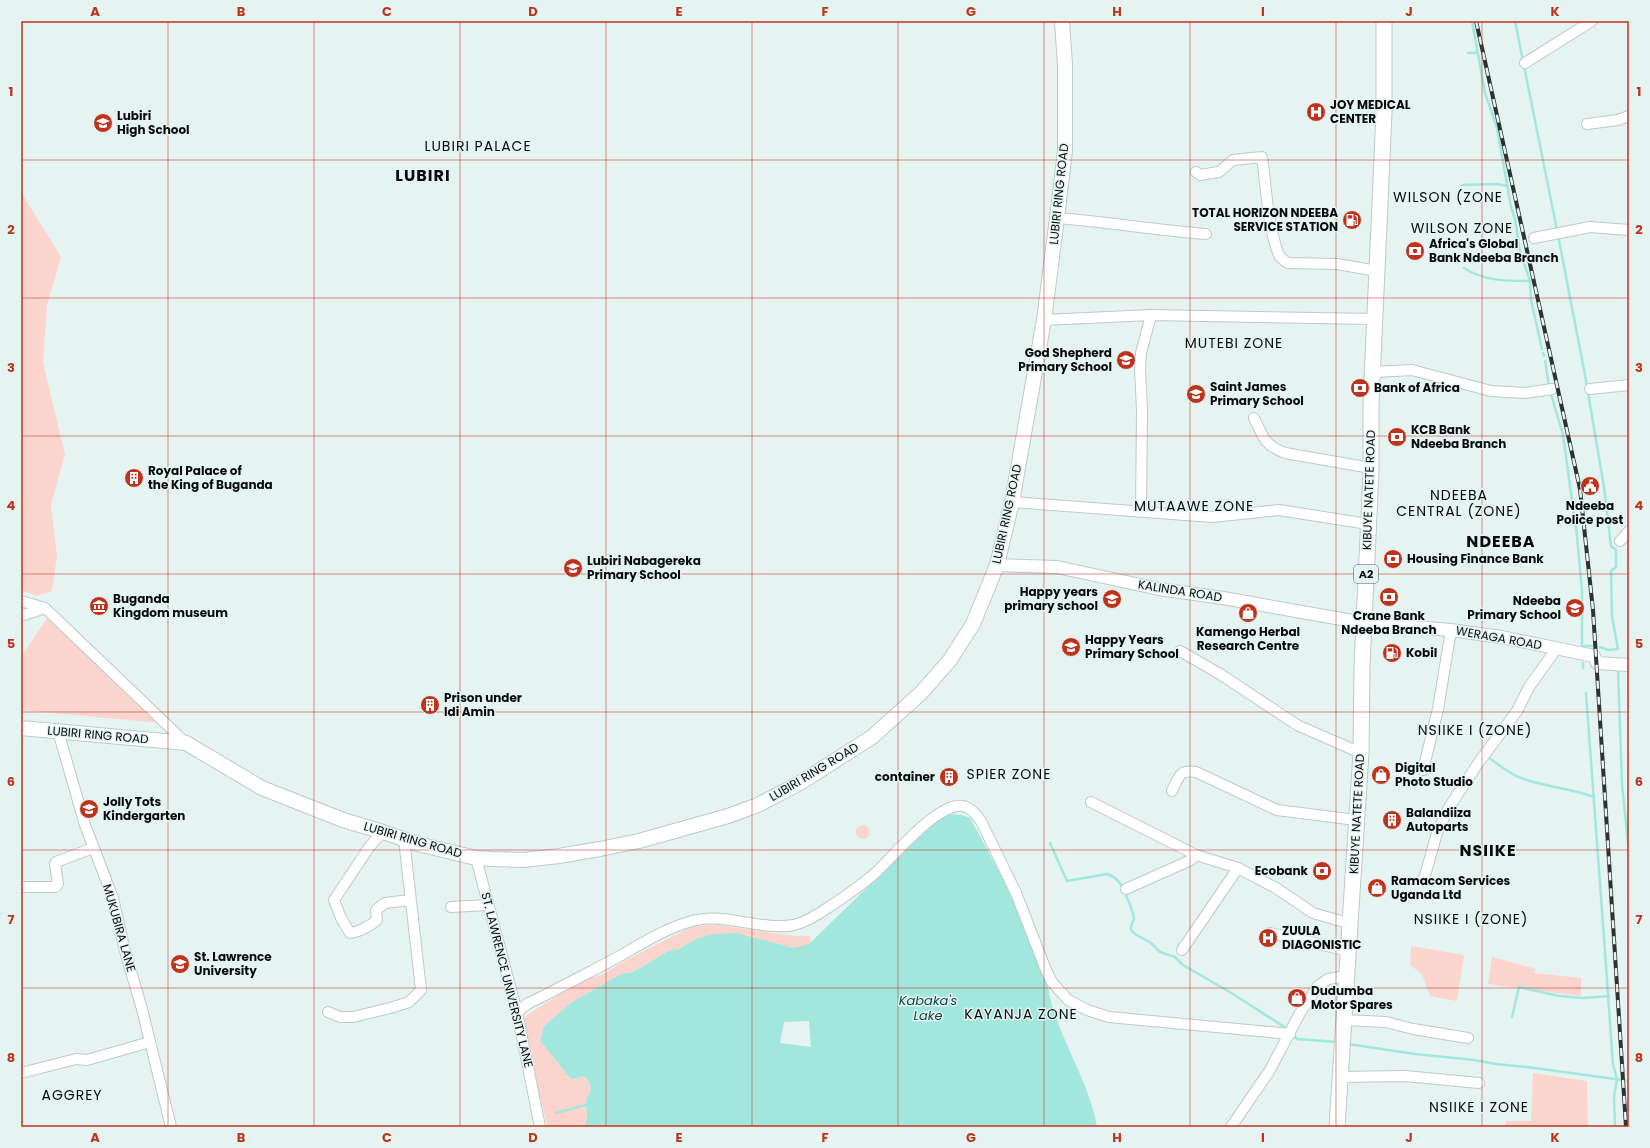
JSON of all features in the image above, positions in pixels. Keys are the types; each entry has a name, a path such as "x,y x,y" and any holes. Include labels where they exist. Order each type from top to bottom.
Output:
{"main road":[{"name":"LUBIRI RING ROAD","path":"21,728 186,743 262,788 343,820 418,844 476,858 523,860 559,856 639,841 689,828 758,805 800,783 872,737 920,693 950,660 973,624 997,565 1012,502 1044,320 1057,218 1064,151 1065,66 1062,21"},
{"name":"KIBUYE NATETE ROAD","path":"1337,1127 1361,753 1364,623 1371,468 1371,403 1374,372 1374,319 1384,108 1384,21"}],"street":[{"path":"1525,63 1592,21"},
{"path":"1587,124 1618,120 1629,116"},
{"path":"1196,172 1200,175 1219,172 1233,160 1262,157 1273,228 1280,257 1284,261 1288,263 1337,264 1377,271"},
{"path":"1057,218 1206,234"},
{"path":"1534,238 1590,227 1629,230"},
{"path":"1141,512 1142,411 1140,368 1141,353 1151,315"},
{"path":"1044,320 1151,315 1374,319"},
{"path":"1374,372 1412,370 1491,391 1525,393 1550,389"},
{"path":"1590,389 1629,385"},
{"path":"1254,418 1267,443 1272,448 1285,453 1371,468"},
{"path":"1012,502 1212,517 1279,510 1368,524"},
{"path":"1620,541 1629,531"},
{"name":"KALINDA ROAD","path":"997,565 1057,567 1159,589 1223,598 1364,623"},
{"path":"21,601 45,608 186,743"},
{"path":"21,616 45,608"},
{"name":"WERAGA ROAD","path":"1364,623 1451,630 1558,648 1594,656 1597,662 1629,665"},
{"path":"1423,770 1438,709 1451,630"},
{"path":"1424,879 1437,833 1448,809 1517,711 1529,687 1558,648"},
{"path":"1180,650 1220,674 1297,725 1361,753"},
{"name":"MUKUBIRA LANE","path":"58,731 74,789 93,848 113,898 125,951 171,1127"},
{"path":"1172,791 1181,774 1188,771 1196,772 1277,810 1356,820"},
{"path":"1091,802 1196,855 1238,868 1276,888 1312,913 1351,924"},
{"path":"517,1012 528,1004 606,964 661,932 692,921 723,919 779,926 795,925 850,894 874,874 932,818 956,806 966,806 974,811 981,821 1016,892 1049,976 1063,995 1075,1004 1109,1017 1290,1034"},
{"path":"383,832 370,846 338,893 334,900 336,907 350,934 358,932 374,923 377,920 376,910 381,905 410,900"},
{"path":"328,1012 340,1017 353,1017 380,1011 409,1002 421,990 404,839"},
{"path":"21,887 56,887 58,884 54,864 93,848"},
{"path":"1126,889 1191,860 1196,855"},
{"name":"ST. LAWRENCE UNIVERSITY LANE","path":"476,858 517,1012 540,1127"},
{"path":"1182,950 1238,868"},
{"path":"451,907 488,905"},
{"path":"1270,933 1349,951"},
{"path":"1231,1127 1270,1070 1300,1013 1318,986 1328,979 1347,976"},
{"path":"1344,1020 1386,1022 1413,1029 1468,1038"},
{"path":"21,1073 76,1059 87,1060 150,1042"},
{"path":"1340,1077 1405,1076 1479,1083"}],"shaded area":[{"path":"21,192 61,257 47,305 43,363 65,454 51,505 57,556 52,591 37,596 21,590"},
{"path":"48,617 160,723 21,710 21,657"},
{"path":"860,825 866,825 870,829 870,835 866,839 860,839 856,835 856,829"},
{"path":"718,925 795,936 810,936 812,951 696,939 679,949 670,950 633,972 621,974 572,1002 544,1026 540,1041 571,1079 585,1077 590,1083 591,1091 586,1099 587,1119 584,1127 548,1127 537,1087 523,1023 527,1015 583,980 602,975 628,959 693,926"},
{"path":"1411,946 1464,955 1457,1001 1430,996 1422,974 1410,965"},
{"path":"1492,957 1536,969 1534,973 1581,978 1581,996 1488,984"},
{"path":"1533,1073 1587,1081 1588,1127 1505,1127 1506,1121 1531,1121"}],"water":[{"name":"Kabaka's Lake","path":"943,814 962,815 970,818 1007,886 1048,987 1058,1023 1087,1091 1097,1127 584,1127 587,1119 586,1099 591,1091 590,1083 585,1077 571,1079 540,1041 544,1026 572,1002 621,974 633,972 670,950 679,949 696,939 713,934 736,933 794,948 809,944","holes":["809,1021 811,1047 780,1043 784,1022"]}],"waterway":[{"path":"1472,21 1485,93 1497,128 1520,251 1530,281 1531,300 1542,349"},
{"path":"1515,21 1557,230"},
{"path":"1468,53 1477,53"},
{"path":"1462,185 1497,184 1507,186"},
{"path":"1558,235 1585,375 1604,487 1611,546 1616,550 1616,567 1611,571 1612,616 1618,649 1608,650 1600,647"},
{"path":"1464,268 1479,276 1487,278 1530,281"},
{"path":"1545,361 1549,386"},
{"path":"1550,391 1563,435 1577,536 1582,591 1582,646 1592,646"},
{"path":"1583,663 1583,668"},
{"path":"1618,669 1622,784 1629,853"},
{"path":"1586,693 1613,1065 1617,1079 1614,1097 1615,1127"},
{"path":"1486,756 1521,778 1539,784 1594,797"},
{"path":"1050,843 1067,881 1107,874 1112,876 1121,884 1124,890 1133,913 1134,919 1131,930 1135,934 1151,943 1160,952 1175,957 1183,965 1233,994 1289,1030"},
{"path":"1512,1017 1519,987 1559,996 1583,998 1609,996"},
{"path":"1292,1034 1297,1039 1337,1042"},
{"path":"1348,1044 1629,1081"},
{"path":"556,1113 586,1105"}],"railway":[{"path":"1476,21 1580,489 1593,610 1626,1127"}],"place":[{"name":"JOY MEDICAL CENTER","path":"1316,112"},
{"name":"Lubiri High School","path":"103,123"},
{"name":"TOTAL HORIZON NDEEBA SERVICE STATION","path":"1352,220"},
{"name":"Africa's Global Bank Ndeeba Branch","path":"1415,251"},
{"name":"God Shepherd Primary School","path":"1126,360"},
{"name":"Bank of Africa","path":"1360,388"},
{"name":"Saint James Primary School","path":"1196,394"},
{"name":"KCB Bank Ndeeba Branch","path":"1397,437"},
{"name":"Royal Palace of the King of Buganda","path":"134,478"},
{"name":"Ndeeba Police post","path":"1590,486"},
{"name":"Housing Finance Bank","path":"1393,559"},
{"name":"Lubiri Nabagereka Primary School","path":"573,568"},
{"name":"Crane Bank Ndeeba Branch","path":"1389,597"},
{"name":"Happy years primary school","path":"1112,599"},
{"name":"Buganda Kingdom museum","path":"99,606"},
{"name":"Ndeeba Primary School","path":"1575,608"},
{"name":"Kamengo Herbal Research Centre","path":"1248,613"},
{"name":"Happy Years Primary School","path":"1071,647"},
{"name":"Kobil","path":"1392,653"},
{"name":"Prison under Idi Amin","path":"430,705"},
{"name":"Digital Photo Studio","path":"1381,775"},
{"name":"container","path":"949,777"},
{"name":"Jolly Tots Kindergarten","path":"89,809"},
{"name":"Balandiiza Autoparts","path":"1392,820"},
{"name":"Ecobank","path":"1322,871"},
{"name":"Ramacom Services Uganda Ltd","path":"1377,888"},
{"name":"ZUULA DIAGONISTIC","path":"1268,938"},
{"name":"St. Lawrence University","path":"180,964"},
{"name":"Dudumba Motor Spares","path":"1297,998"}],"district":[{"name":"LUBIRI PALACE","path":"478,146"},
{"name":"LUBIRI","path":"423,175"},
{"name":"WILSON (ZONE","path":"1448,197"},
{"name":"WILSON ZONE","path":"1462,228"},
{"name":"MUTEBI ZONE","path":"1234,343"},
{"name":"NDEEBA CENTRAL (ZONE)","path":"1459,504"},
{"name":"MUTAAWE ZONE","path":"1194,506"},
{"name":"NDEEBA","path":"1501,541"},
{"name":"NSIIKE I (ZONE)","path":"1475,730"},
{"name":"SPIER ZONE","path":"1009,774"},
{"name":"NSIIKE","path":"1488,850"},
{"name":"NSIIKE I (ZONE)","path":"1471,919"},
{"name":"KAYANJA ZONE","path":"1021,1014"},
{"name":"AGGREY","path":"72,1095"},
{"name":"NSIIKE I ZONE","path":"1479,1107"}]}
